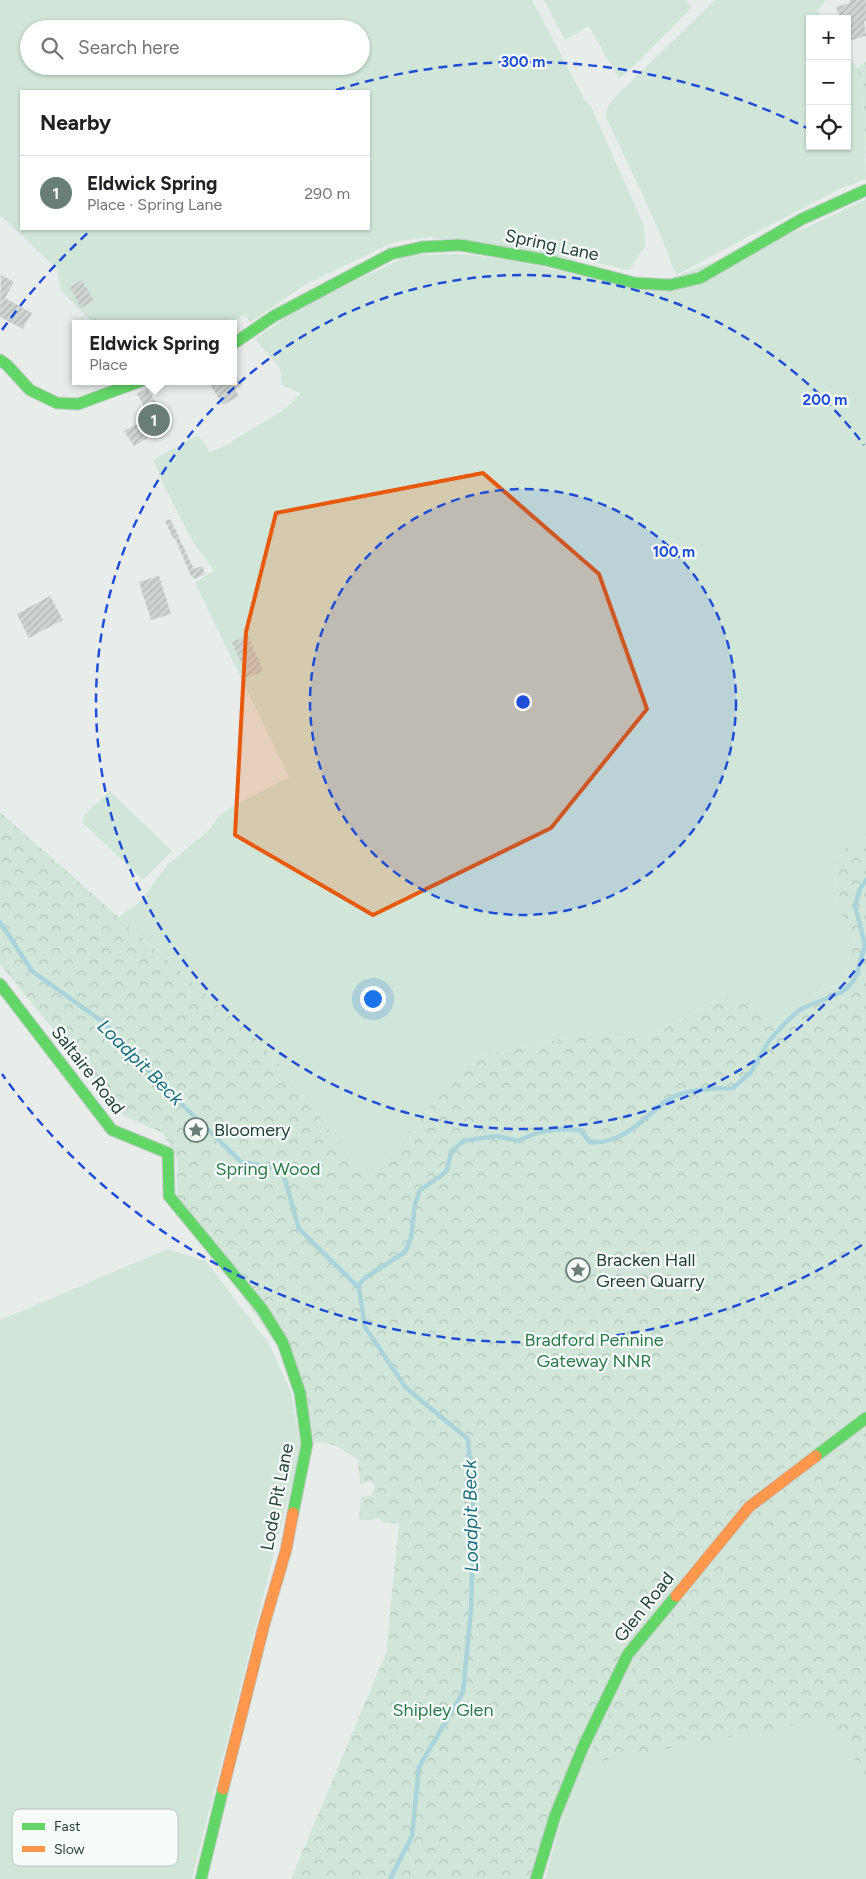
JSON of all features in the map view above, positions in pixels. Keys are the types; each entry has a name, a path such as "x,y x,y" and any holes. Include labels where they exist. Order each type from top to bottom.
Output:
{"street":[{"name":"Spring Lane","path":"237,341 274,316 391,254 422,247 460,245 546,260 635,283 670,285 700,278 802,219 865,190"},
{"path":"0,360 30,390 57,403 78,404 130,385"},
{"name":"Saltaire Road","path":"0,984 112,1130 168,1153"},
{"name":"Lode Pit Lane","path":"168,1153 169,1196 262,1309 282,1343 300,1393 307,1444 286,1550 264,1625 200,1879"},
{"name":"Glen Road","path":"536,1879 555,1816 579,1756 628,1654 749,1507 866,1418"}],"highlighted area":[{"path":"483,473 599,574 647,709 551,828 373,915 235,835 246,632 276,513"}],"green space":[{"path":"0,0 532,0 586,102 591,106 644,226 645,247 629,270 584,260 430,237 400,241 385,246 303,286 251,322 244,315 237,320 90,320 61,291 57,269 0,215"},
{"path":"544,0 687,0 691,8 619,79 589,26 565,40"},
{"path":"715,0 826,0 818,11 820,15 806,15 806,150 851,150 851,60 857,68 864,110 866,179 839,189 676,275 656,224 606,117 607,108 615,97"},
{"path":"866,62 866,159 864,110 857,68"},
{"path":"866,199 866,837 835,854 836,906 855,938 843,985 823,990 810,997 786,1024 866,991 866,1879 545,1879 785,1025 724,995 645,1040 585,1034 474,1057 368,1179 263,1045 119,917 140,902 167,865 209,830 219,816 232,807 289,777 195,583 214,570 193,542 153,460 198,435 210,452 228,444 231,445 232,441 282,411 301,394 282,385 280,368 255,339 294,311 409,255 463,254 517,261 638,290 810,226"},
{"path":"110,791 172,851 143,880 83,823 84,815"},
{"name":"Bradford Pennine Gateway NNR","path":"0,812 263,1045 368,1179 474,1057 585,1034 645,1040 724,995 786,1024 810,997 823,990 843,985 855,938 836,906 835,854 866,837 866,1405 813,1444 747,1499 655,1606 530,1879 291,1879 386,1653 399,1523 383,1523 378,1518 359,1520 361,1497 371,1496 375,1485 370,1481 360,1484 358,1460 342,1449 320,1442 312,1442 296,1374 177,1200 177,1158 163,1133 124,1116 0,964"},
{"path":"168,1249 206,1261 269,1344 291,1392 301,1447 192,1879 0,1879 0,1320"},
{"path":"866,1421 866,1783 853,1756 837,1732 815,1721 595,1762 583,1770 624,1682 652,1637 768,1499"}],"building":[{"path":"849,0 866,0 866,21 864,21 866,36 851,40 851,15 839,15 836,7 850,3"},
{"path":"1,275 14,282 5,298 32,313 23,329 0,317"},
{"path":"82,280 94,301 81,308 70,287"},
{"path":"237,377 242,385 235,390 239,396 223,405 210,385 237,385"},
{"path":"147,388 169,425 134,446 124,431 150,416 137,394"},
{"path":"170,519 194,569 202,566 205,574 195,579 190,574 175,538 173,538 165,521"},
{"path":"159,576 171,614 151,620 139,582"},
{"path":"50,596 63,620 29,638 17,614"},
{"path":"248,635 263,671 247,678 232,642"}],"waterway":[{"path":"359,1288 360,1283 365,1278 405,1252 411,1238 415,1204 420,1190 447,1170 451,1152 463,1141 496,1136 518,1141 539,1132 562,1129 580,1130 590,1142 608,1141 625,1134 665,1102 677,1095 701,1090 733,1088 751,1072 768,1042 789,1019 801,1009 842,992 851,984 856,976 865,945 855,905 860,889 866,880"},
{"name":"Loadpit Beck","path":"0,922 32,971 103,1022 160,1083 241,1162 282,1169 299,1229 359,1288 365,1327 406,1388 468,1439 474,1513 471,1610 463,1692 419,1767 412,1836 390,1879"}],"traffic: fast":[{"path":"237,341 274,316 391,254 422,247 460,245 546,260 635,283 670,285 700,278 802,219 866,190"},
{"path":"0,360 30,390 57,403 78,404 130,385"},
{"path":"0,984 112,1130 168,1153 169,1196 262,1309 283,1343 300,1393 307,1444 293,1513"},
{"path":"816,1456 866,1418"},
{"path":"536,1879 555,1816 583,1747 628,1654 676,1596"},
{"path":"201,1879 223,1789"}],"traffic: slow":[{"path":"676,1596 749,1507 816,1456"},
{"path":"223,1789 264,1625 286,1550 293,1513"}],"place":[{"name":"Eldwick Spring","path":"154,420"},
{"name":"Bloomery","path":"196,1130"},
{"name":"Bracken Hall Green Quarry","path":"578,1270"}],"park label":[{"name":"Spring Wood","path":"268,1169"},
{"name":"Shipley Glen","path":"443,1710"}]}
